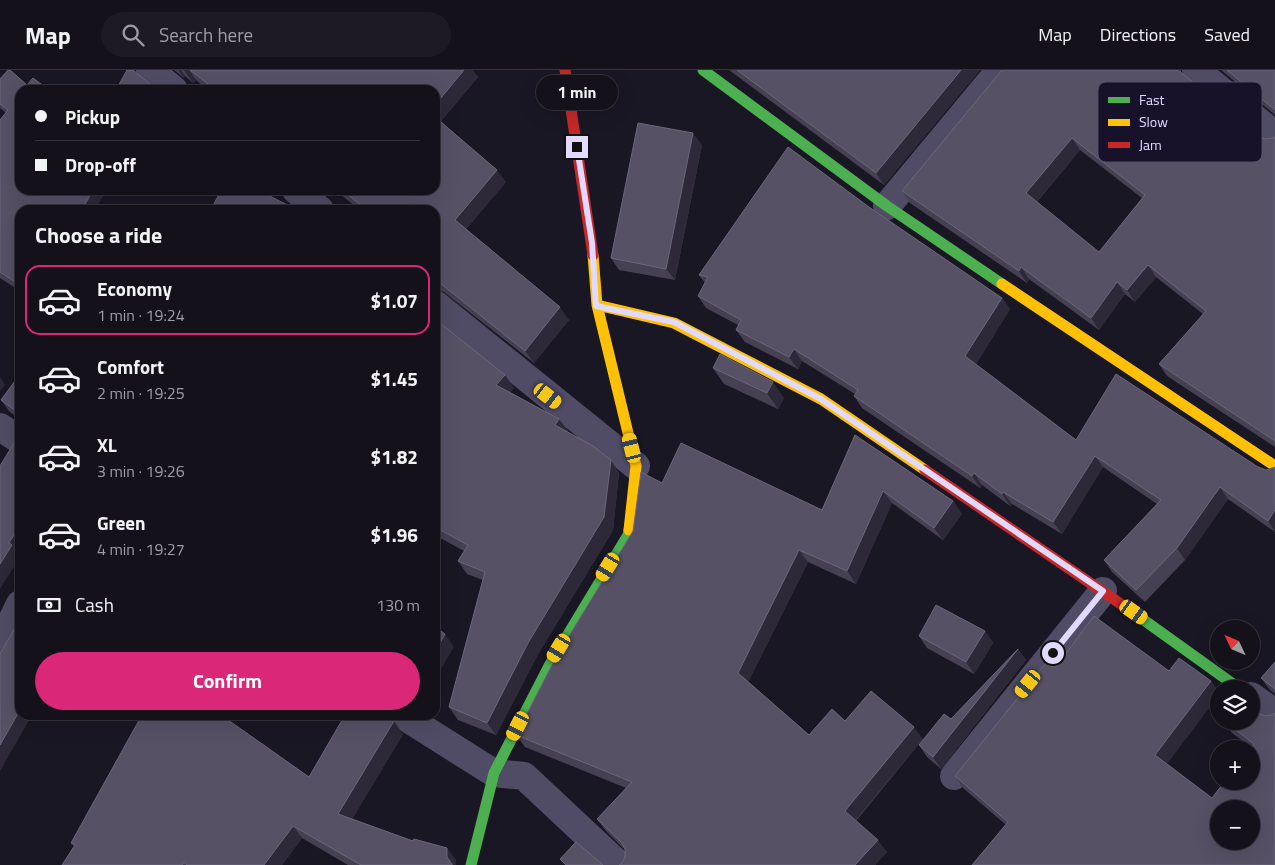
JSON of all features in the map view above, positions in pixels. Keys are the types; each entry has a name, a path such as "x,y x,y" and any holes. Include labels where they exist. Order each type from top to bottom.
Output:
{"street":[{"path":"150,70 168,85"},
{"path":"471,865 494,773 550,664 628,535 636,466 596,306 592,243 565,70"},
{"path":"703,70 887,206 1055,321 1275,466"},
{"path":"887,206 1000,70"},
{"path":"1196,70 1211,82"},
{"path":"1262,124 1275,135"},
{"path":"302,195 314,205"},
{"path":"596,306 674,322 821,399 1103,591 1227,680"},
{"path":"440,308 636,466"},
{"path":"0,427 15,437"},
{"path":"954,776 1103,591"},
{"path":"0,645 15,614"},
{"path":"1260,702 1275,713"},
{"path":"410,720 494,773 524,776 619,865"}],"building":[{"path":"10,70 27,85 15,85 15,195 90,195 85,205 15,205 15,282 0,272 0,120 8,110 0,104 0,79"},
{"path":"127,70 133,70 151,85 119,85"},
{"path":"190,70 464,70 440,99 440,85 210,85"},
{"path":"737,70 961,70 876,173"},
{"path":"1002,70 1178,70 1193,82 1098,82 1098,158 1072,138 1026,193 1099,252 1145,195 1103,162 1262,162 1262,138 1265,139 1275,136 1275,441 1159,364 1206,311 1148,265 1127,290 1117,282 1091,318 1021,267 1019,271 902,191"},
{"path":"1227,70 1275,70 1275,110 1262,99 1262,82 1241,82"},
{"path":"33,78 42,85 27,85"},
{"path":"440,121 497,170 455,220 560,307 525,351 440,283 440,205 361,205 348,195 440,195"},
{"path":"638,123 693,133 666,269 611,258"},
{"path":"788,147 869,207 1002,298 965,356 1076,440 1116,374 1258,467 1266,470 1275,467 1275,510 1268,521 1220,487 1177,548 1136,590 1104,560 1161,500 1095,456 1053,522 1003,492 1002,494 974,473 972,476 854,396 858,390 794,349 789,357 736,330 741,320 698,296 708,277 699,275"},
{"path":"218,195 268,195 287,205 216,205 214,204"},
{"path":"440,323 505,375 496,385 559,419 555,425 593,446 611,460 604,517 528,643 487,723 449,707 485,572 458,561 468,545 440,530"},
{"path":"720,354 773,382 767,393 713,368"},
{"path":"15,381 15,410 1,400"},
{"path":"855,435 953,501 934,528 883,491 847,571 799,550 738,673 809,735 832,709 845,721 871,691 914,727 845,811 878,840 855,865 619,865 625,857 625,849 621,842 597,819 632,782 516,735 555,659 633,531 641,472 662,483 681,443 822,510"},
{"path":"14,443 15,533 9,543 12,545 0,564 0,466"},
{"path":"936,605 985,631 966,662 919,636"},
{"path":"1094,616 1169,671 1179,658 1210,680 1155,755 1212,798 1218,790 1260,790 1260,740 1249,740 1236,730 1260,730 1260,714 1264,716 1275,713 1275,865 972,865 1008,822 955,776 1046,663 1055,668"},
{"path":"15,628 15,719 0,745 0,654"},
{"path":"440,630 445,634 440,643"},
{"path":"1018,649 933,757 919,745 944,714 951,719"},
{"path":"1275,662 1275,689 1261,678"},
{"path":"139,720 228,720 309,777 342,720 393,720 394,721 338,814 413,841 414,839 447,848 447,857 452,865 361,865 293,826 264,865 187,865 184,862 182,865 62,865 75,845 71,843"},
{"path":"576,842 603,865 566,865 560,859"}],"traffic: fast":[{"path":"703,70 887,206 1002,284"},
{"path":"471,865 494,773 550,664 628,535 629,530"},
{"path":"1134,613 1227,680"}],"traffic: slow":[{"path":"593,255 597,305 636,466 629,530"},
{"path":"1002,284 1275,466"},
{"path":"597,305 674,323 821,399 925,470"}],"traffic: jam":[{"path":"565,70 593,255"},
{"path":"925,470 1134,613"}],"route":[{"path":"577,147 592,243 596,306 674,322 821,399 1103,591 1053,653"}]}
